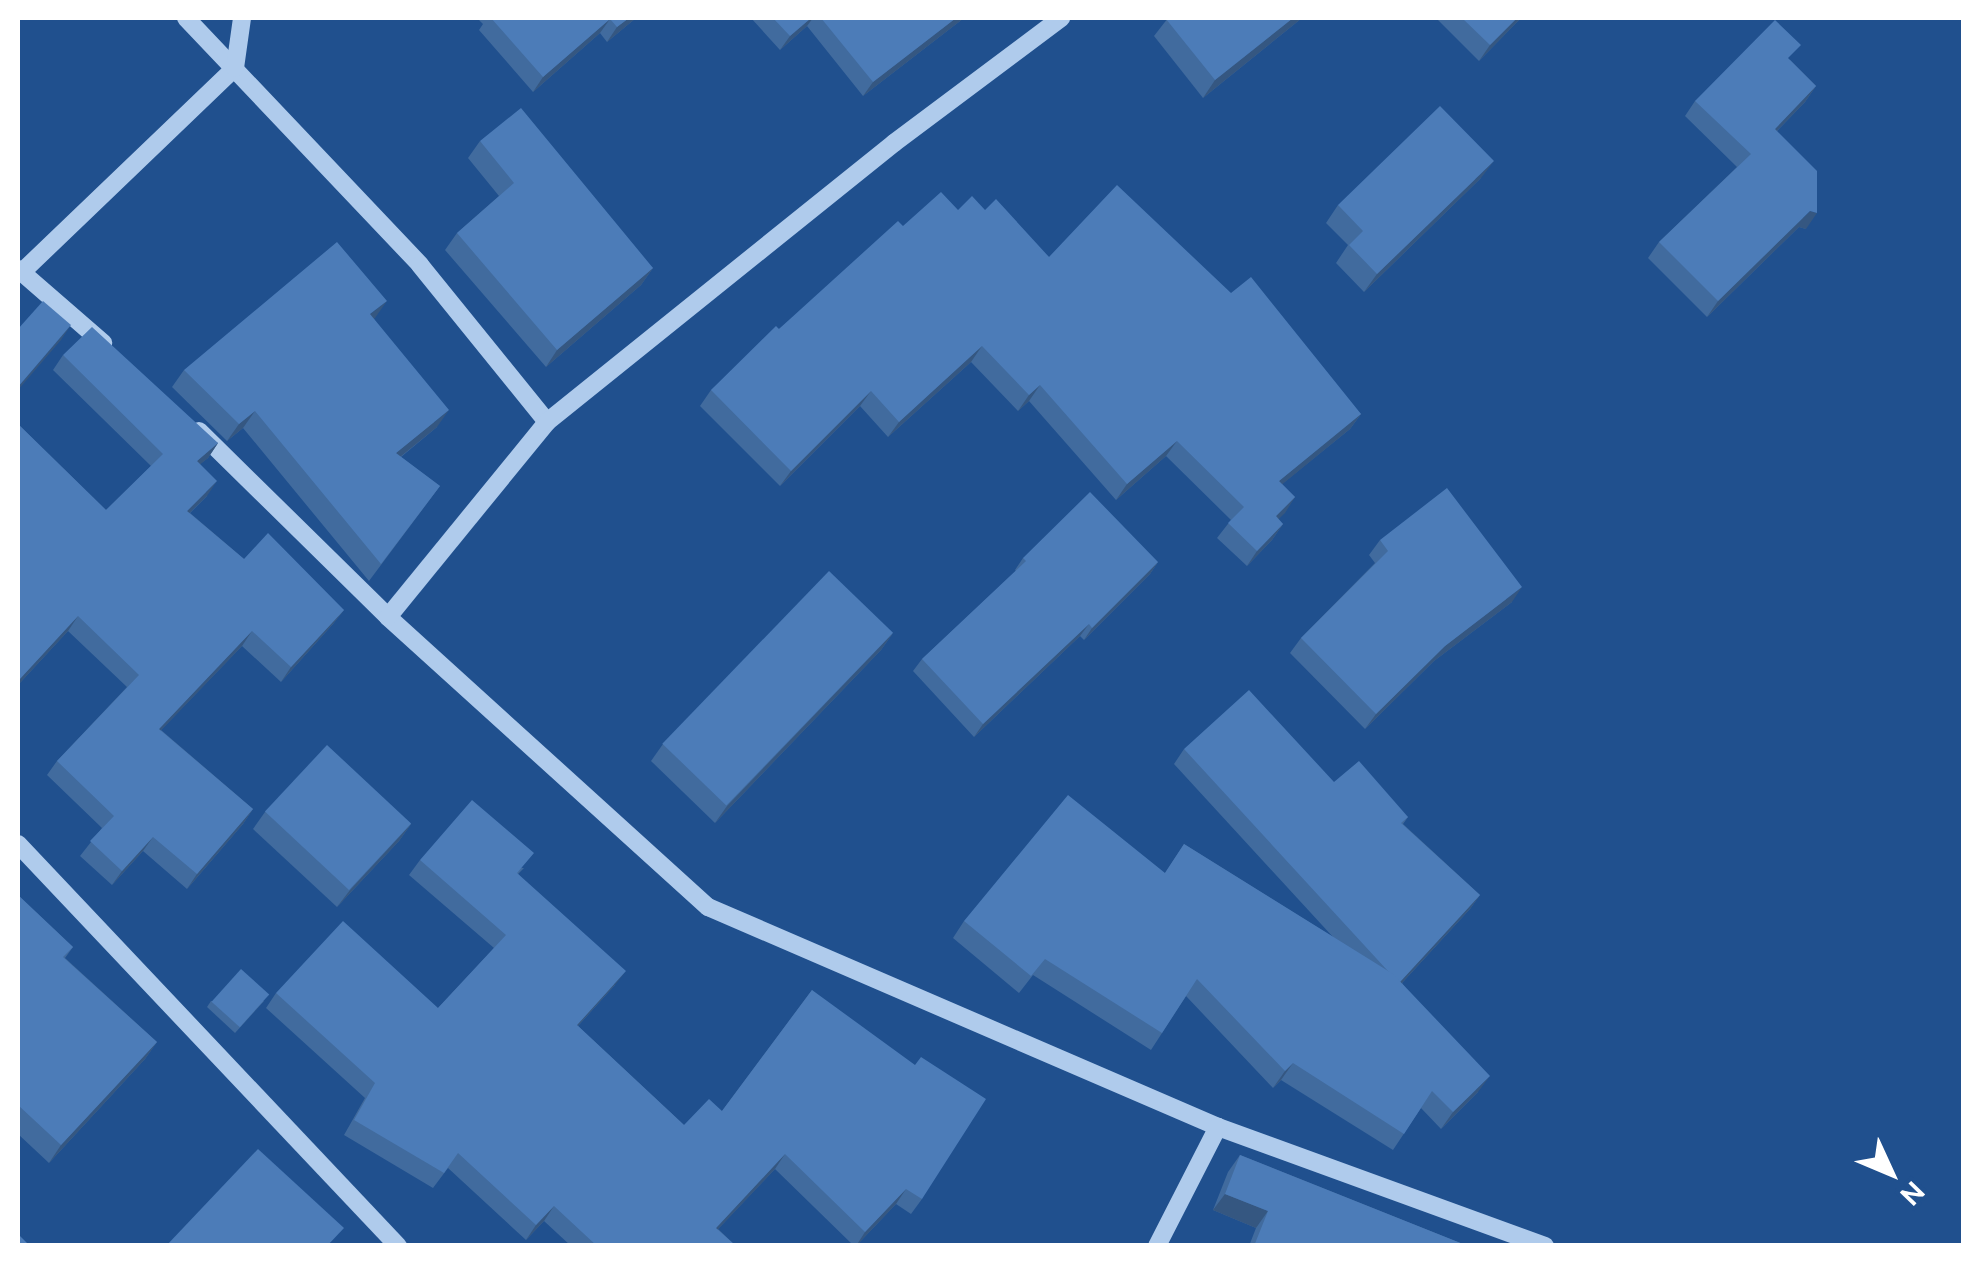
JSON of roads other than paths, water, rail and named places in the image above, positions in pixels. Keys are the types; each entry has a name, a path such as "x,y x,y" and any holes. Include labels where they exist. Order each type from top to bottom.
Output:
{"street":[{"path":"186,18 420,265 547,422"},
{"path":"118,356 19,271 235,68 242,18"},
{"path":"388,617 547,422 894,142 1061,18"},
{"path":"186,418 388,617 708,907 1218,1127 1545,1246"},
{"path":"18,844 397,1245"},
{"path":"1157,1246 1218,1127"}]}
